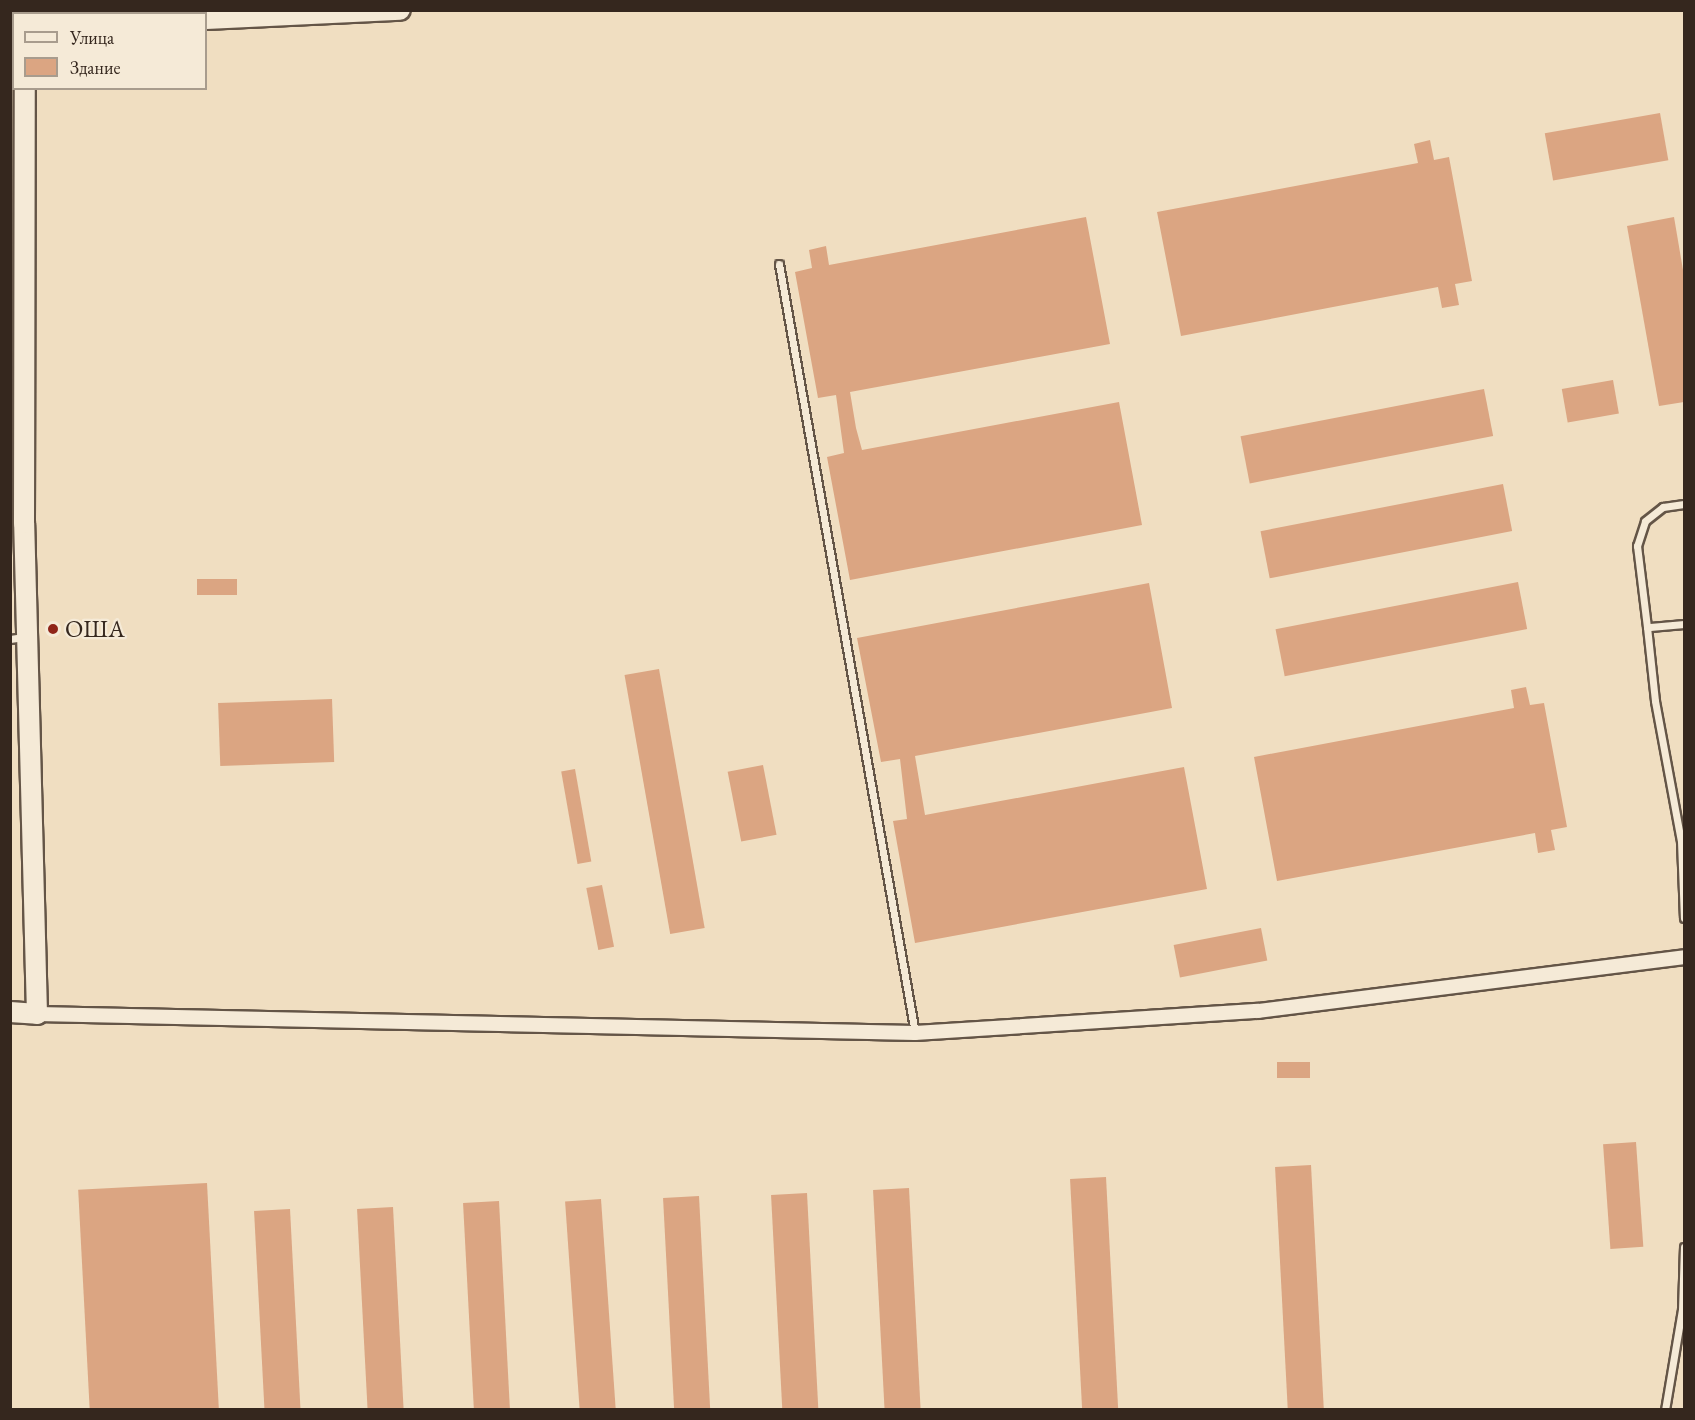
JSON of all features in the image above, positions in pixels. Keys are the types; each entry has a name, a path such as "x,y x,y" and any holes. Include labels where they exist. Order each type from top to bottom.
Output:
{"street":[{"path":"207,19 400,10"},
{"path":"25,90 18,637 37,1014"},
{"path":"10,1012 915,1033 1258,1011 1684,957"}],"lane":[{"path":"779,264 915,1033"},
{"path":"1684,504 1663,507 1645,521 1637,546 1655,701 1681,841 1684,918"},
{"path":"1647,627 1684,624"},
{"path":"1665,1410 1682,1310 1684,1247"}],"building":[{"path":"1660,113 1668,160 1553,181 1545,133"},
{"path":"1430,140 1434,160 1449,157 1472,281 1455,284 1459,305 1442,308 1438,287 1181,336 1157,212 1418,163 1414,144"},
{"path":"1086,217 1110,344 850,392 856,428 862,450 1119,402 1142,525 850,580 827,457 844,453 836,395 818,398 795,272 812,268 809,250 826,246 829,265"},
{"path":"1674,217 1684,276 1684,402 1659,406 1627,226"},
{"path":"1613,380 1619,413 1568,423 1562,389"},
{"path":"1484,389 1493,436 1250,483 1241,436"},
{"path":"1503,484 1512,531 1270,578 1261,531"},
{"path":"197,579 237,579 237,595 197,595"},
{"path":"1518,582 1527,629 1285,676 1276,629"},
{"path":"1149,583 1172,708 915,756 925,815 1184,767 1207,889 915,943 893,821 907,819 900,759 881,762 857,638"},
{"path":"659,669 705,928 670,934 625,675"},
{"path":"1526,687 1530,705 1544,703 1567,827 1551,830 1555,850 1538,853 1535,833 1277,881 1254,757 1514,708 1511,690"},
{"path":"332,699 334,762 220,766 218,703"},
{"path":"763,765 777,835 741,842 728,772"},
{"path":"575,769 591,862 578,864 561,771"},
{"path":"602,885 614,947 598,950 586,888"},
{"path":"1261,928 1267,960 1180,977 1174,945"},
{"path":"1277,1062 1310,1062 1310,1078 1277,1078"},
{"path":"1636,1142 1643,1247 1610,1249 1603,1144"},
{"path":"1311,1165 1324,1410 1288,1410 1275,1167"},
{"path":"1106,1177 1118,1410 1082,1410 1070,1179"},
{"path":"207,1183 219,1410 90,1410 78,1190"},
{"path":"909,1188 921,1410 885,1410 873,1190"},
{"path":"807,1193 818,1410 782,1410 771,1195"},
{"path":"699,1196 710,1410 674,1410 663,1198"},
{"path":"601,1199 616,1409 580,1410 565,1202"},
{"path":"499,1201 510,1410 474,1410 463,1203"},
{"path":"393,1207 404,1410 368,1410 357,1209"},
{"path":"290,1209 301,1410 264,1410 254,1211"}],"place":[{"name":"ОША","path":"53,629"}]}
